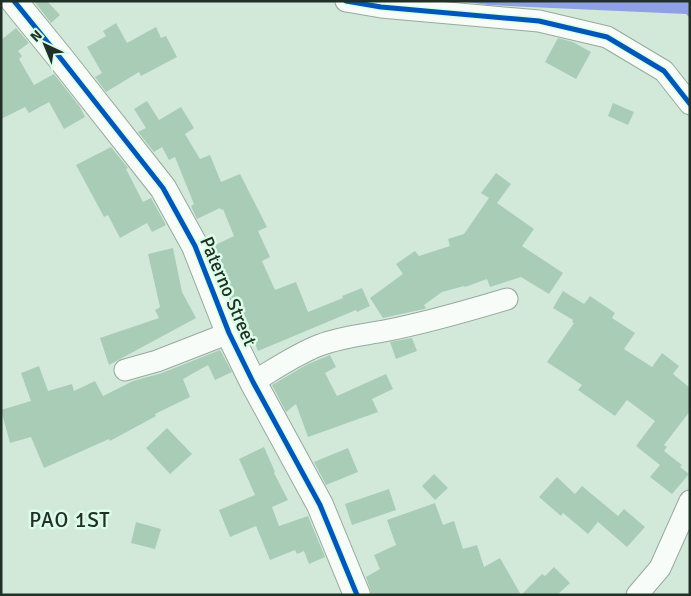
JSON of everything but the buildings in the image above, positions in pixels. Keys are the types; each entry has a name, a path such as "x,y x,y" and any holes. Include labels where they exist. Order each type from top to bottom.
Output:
{"street":[{"name":"Paterno Street","path":"14,1 163,188 195,246 230,333 253,382 320,505 357,595"},
{"path":"346,1 382,7 539,21 607,37 664,71 690,104"},
{"path":"253,382 305,351 322,344 345,337 384,331 427,321 507,299"},
{"path":"124,370 157,361 230,333"},
{"path":"636,595 660,568 690,501"}],"water":[{"path":"460,1 690,1 690,18 686,14 488,5"}],"cycle path":[{"path":"14,1 163,188 195,246 229,333 253,382 320,505 357,595"},
{"path":"346,1 381,7 539,21 607,37 664,71 690,104"}],"district":[{"name":"PAO 1ST","path":"70,520"}]}
